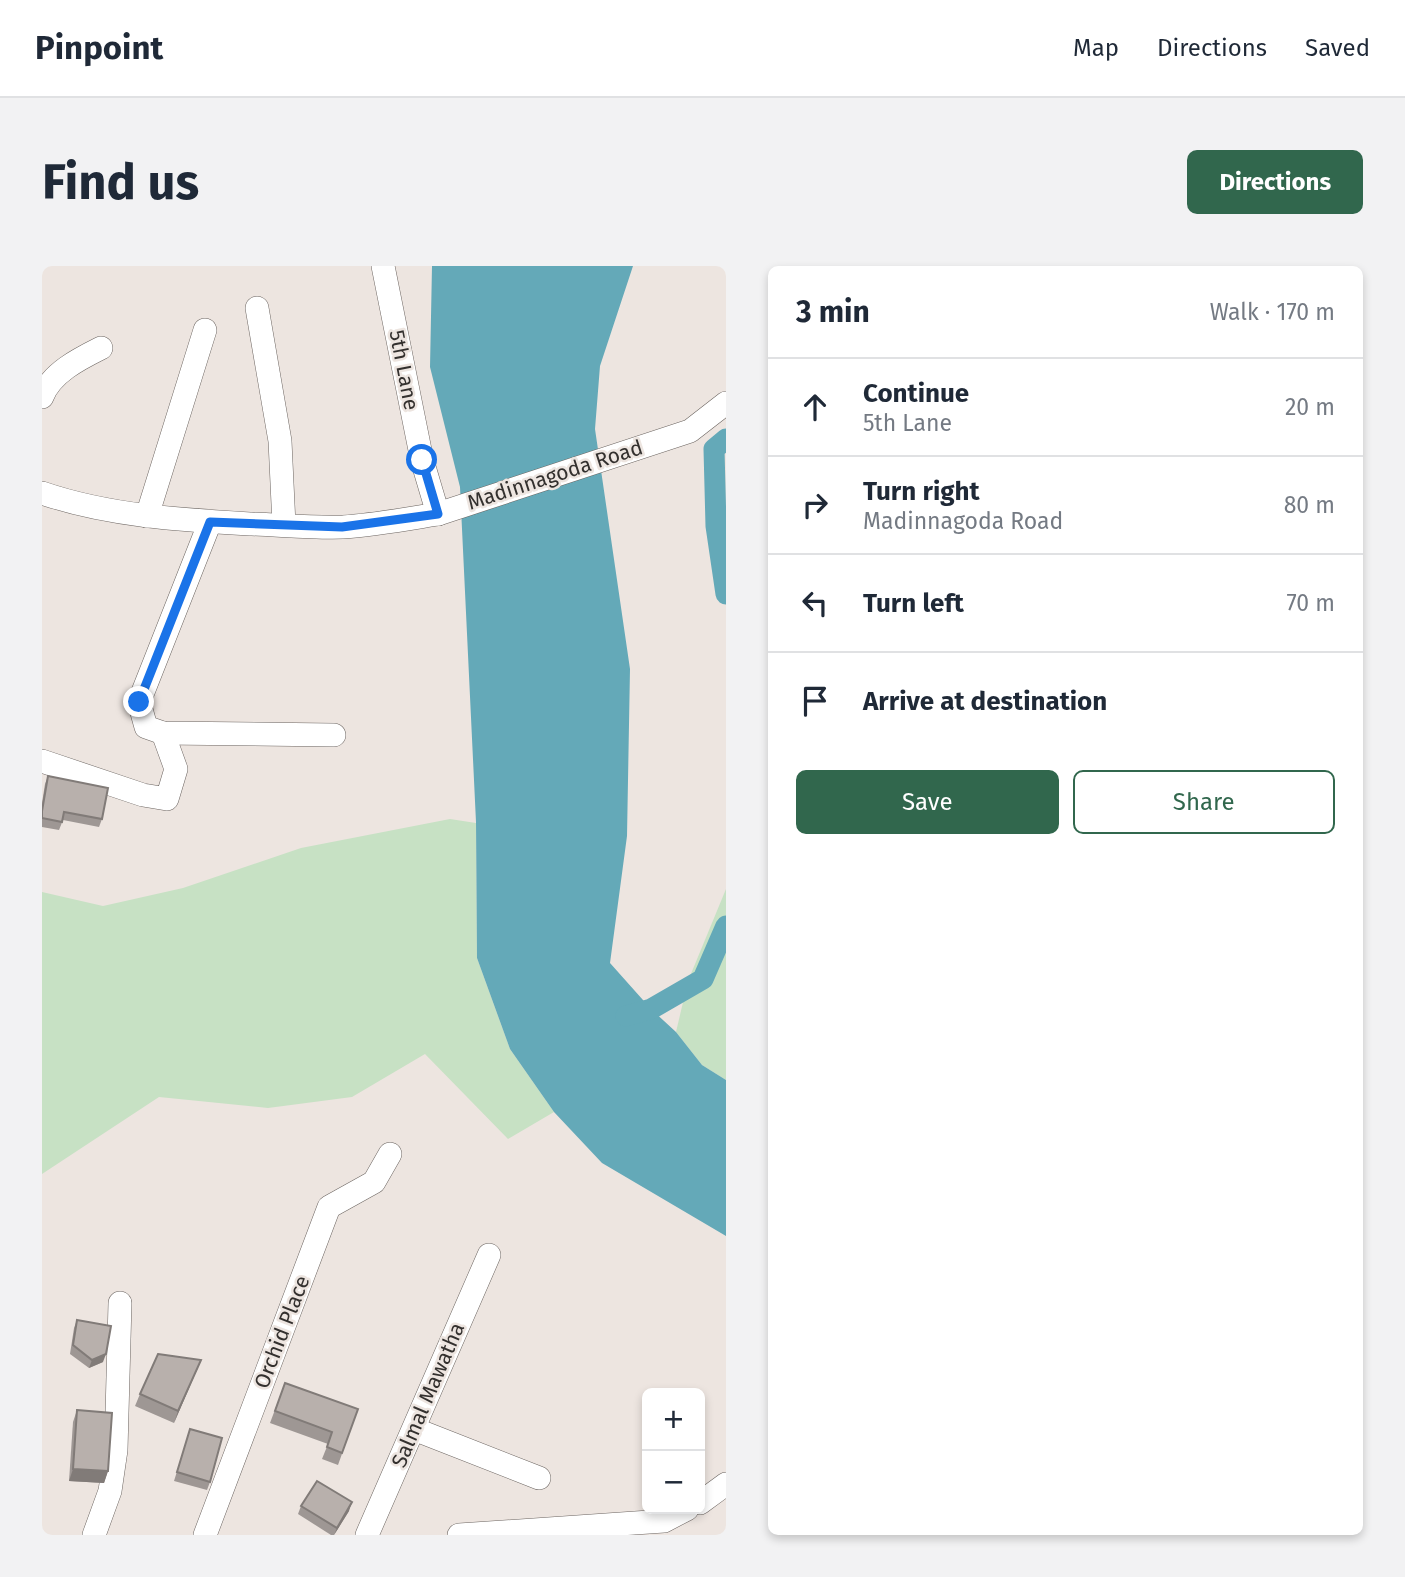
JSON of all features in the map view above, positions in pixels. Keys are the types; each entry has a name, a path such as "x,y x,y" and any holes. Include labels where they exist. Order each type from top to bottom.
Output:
{"street":[{"name":"5th Lane","path":"383,266 422,460 446,511"},
{"path":"257,308 280,441 284,526"},
{"path":"147,516 205,330"},
{"path":"42,397 46,388 75,361 101,348"},
{"name":"Madinnagoda Road","path":"42,494 63,501 147,516 210,522 342,527 446,511 690,431 726,403"},
{"path":"210,522 139,702 146,727 163,733 334,735"},
{"path":"42,761 143,795 167,799 176,769 163,733"},
{"name":"Orchid Place","path":"205,1535 329,1207 374,1182 390,1154"},
{"name":"Salmal Mawatha","path":"367,1535 489,1255"},
{"path":"94,1535 110,1491 116,1450 120,1303"},
{"path":"414,1429 539,1478"},
{"path":"705,1499 726,1484"},
{"path":"459,1535 665,1528 681,1514"}],"green space":[{"path":"450,819 476,823 477,958 510,1049 554,1112 508,1139 425,1054 352,1097 268,1108 159,1097 42,1174 42,892 103,906 183,888 301,848"},
{"path":"726,889 726,1080 702,1065 676,1032 688,981"}],"water":[{"path":"432,266 633,266 600,366 595,429 630,669 627,836 610,963 651,1009 676,1032 702,1065 726,1080 726,1236 602,1163 554,1112 510,1049 477,958 476,822 460,487 430,367"}],"building":[{"path":"48,776 108,788 102,819 64,812 62,822 42,818"},
{"path":"77,1320 111,1326 106,1354 92,1360 73,1345"},
{"path":"158,1354 201,1360 178,1411 140,1394"},
{"path":"285,1383 358,1409 342,1453 327,1447 332,1432 275,1411"},
{"path":"77,1410 112,1413 108,1471 73,1469"},
{"path":"190,1429 222,1438 210,1482 177,1472"},
{"path":"317,1481 352,1502 337,1528 301,1506"}],"waterway":[{"path":"726,439 714,449 716,526 726,594"},
{"path":"626,1016 651,1009 703,979 726,926"}],"route":[{"path":"139,702 210,522 342,527 438,514 422,460"}]}
